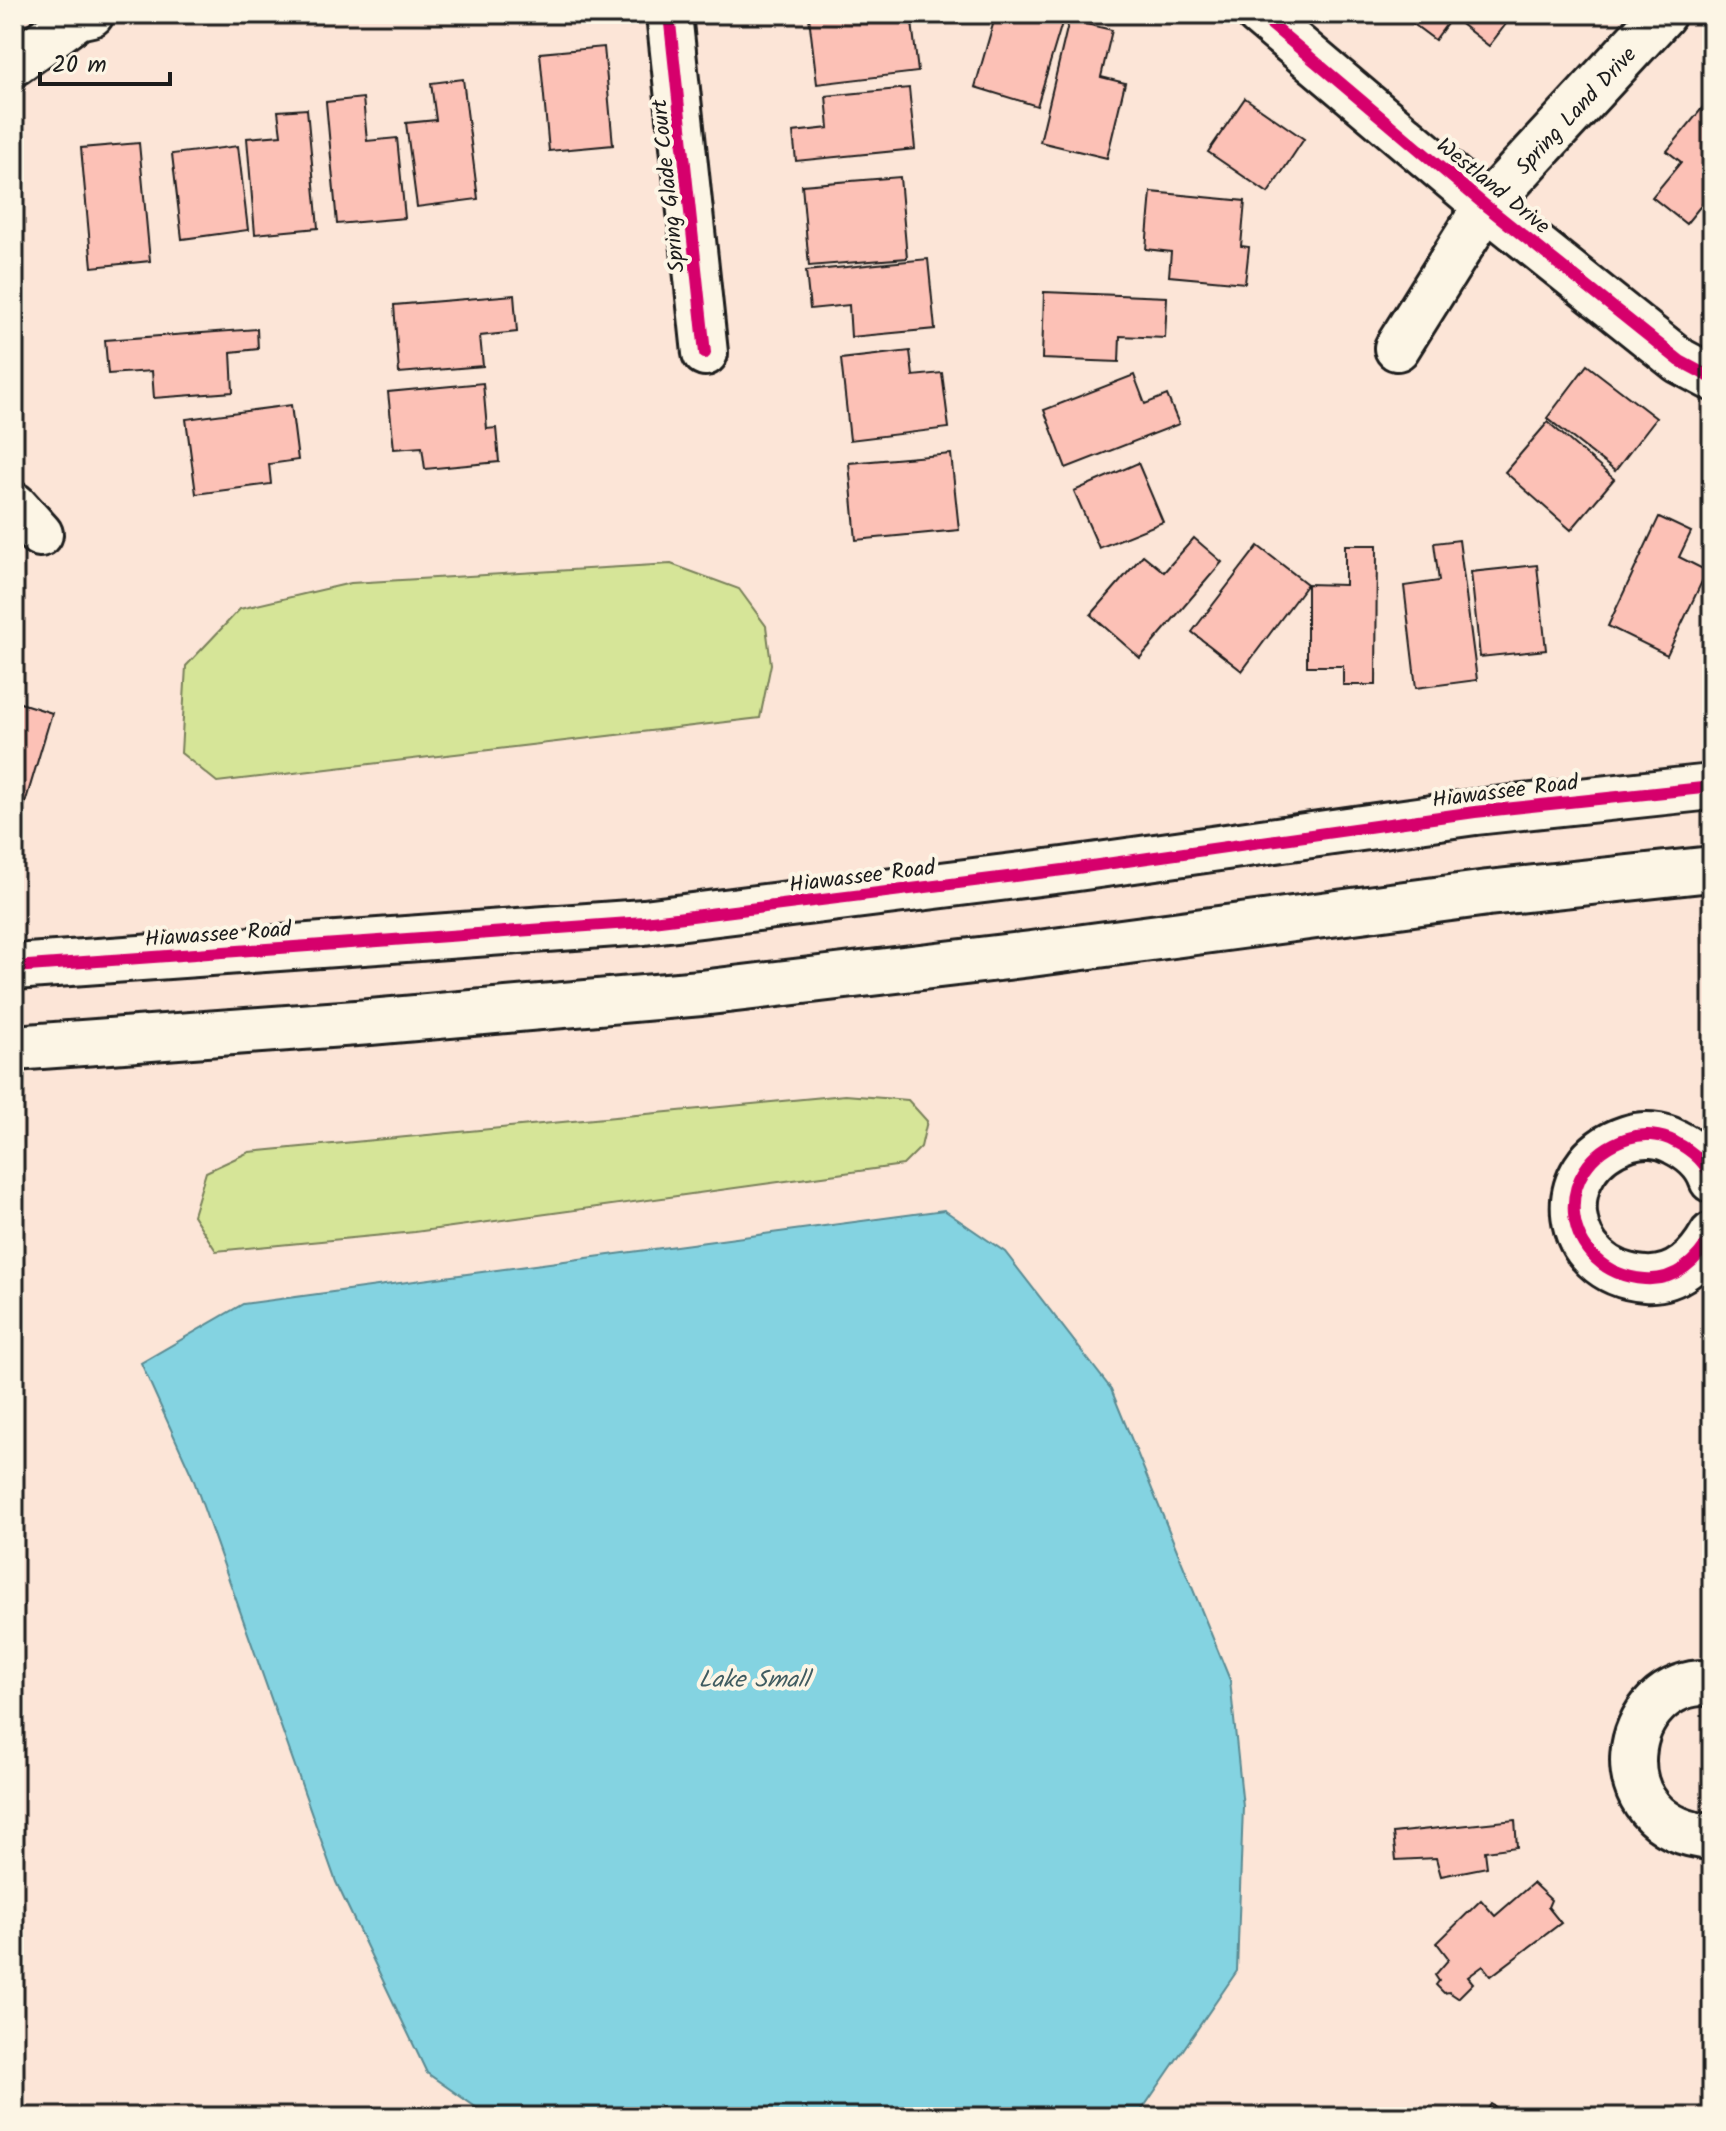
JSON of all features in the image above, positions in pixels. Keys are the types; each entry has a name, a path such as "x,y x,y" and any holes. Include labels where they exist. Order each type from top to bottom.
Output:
{"street":[{"path":"14,63 78,17 91,14"},
{"name":"Spring Glade Court","path":"669,14 705,353"},
{"name":"Westland Drive","path":"1259,14 1486,206 1680,361 1712,378"},
{"name":"Spring Land Drive","path":"1397,348 1486,206 1663,14"},
{"name":"Hiawassee Road","path":"14,967 644,922 1063,870 1475,812 1712,787"},
{"path":"14,1048 370,1022 701,993 1031,954 1488,893 1712,869"},
{"path":"1712,1180 1691,1150 1666,1137 1637,1135 1610,1143 1588,1162 1576,1187 1573,1215 1582,1242 1600,1264 1625,1278 1654,1280 1681,1272 1703,1253 1712,1235"},
{"path":"1712,1683 1700,1682 1671,1692 1648,1712 1635,1739 1632,1770 1642,1799 1661,1822 1689,1836 1712,1837"}],"green space":[{"path":"671,564 739,589 766,626 771,664 760,718 217,782 181,753 186,666 240,609 351,583"},
{"path":"845,1095 908,1100 927,1121 921,1147 903,1165 415,1232 216,1251 193,1215 206,1172 249,1152"}],"water":[{"name":"Lake Small","path":"944,1210 1005,1252 1111,1389 1230,1680 1243,1807 1237,1971 1137,2117 490,2117 427,2073 336,1882 193,1478 141,1363 243,1304"}],"building":[{"path":"911,14 918,72 817,84 809,17"},
{"path":"996,14 1032,14 1062,23 1037,106 975,87"},
{"path":"1400,14 1512,16 1489,46 1452,17 1435,40"},
{"path":"1069,20 1112,30 1101,77 1125,83 1107,158 1040,142"},
{"path":"604,47 613,145 549,151 540,53"},
{"path":"463,79 478,199 417,207 406,123 436,120 431,83"},
{"path":"909,88 915,149 796,161 793,132 829,128 826,96"},
{"path":"1712,96 1712,192 1686,224 1652,197 1681,162 1667,151"},
{"path":"363,98 367,141 397,138 405,218 337,224 326,102"},
{"path":"1245,98 1304,139 1268,193 1208,152"},
{"path":"307,109 318,228 255,234 247,138 281,135 278,111"},
{"path":"139,143 150,261 92,267 81,148"},
{"path":"238,146 248,230 182,239 172,154"},
{"path":"900,177 907,258 809,266 802,185"},
{"path":"1151,192 1245,201 1241,246 1249,247 1245,283 1169,276 1171,252 1146,249"},
{"path":"928,259 935,329 851,337 849,305 810,309 806,271"},
{"path":"1044,292 1167,297 1165,338 1120,336 1119,362 1042,359"},
{"path":"514,295 517,332 480,336 483,366 399,373 394,305"},
{"path":"257,329 258,349 231,352 233,392 154,398 152,371 108,374 105,340"},
{"path":"910,351 913,376 942,373 949,428 850,440 841,359"},
{"path":"1587,365 1656,418 1615,471 1547,418"},
{"path":"1134,375 1145,404 1167,395 1179,424 1066,468 1044,410"},
{"path":"483,383 487,429 496,428 499,462 425,469 422,447 394,449 388,392"},
{"path":"291,405 298,460 269,464 271,484 196,494 186,419"},
{"path":"1548,422 1614,479 1571,530 1505,472"},
{"path":"951,454 959,530 856,540 849,463"},
{"path":"1138,463 1163,522 1099,548 1074,491"},
{"path":"1659,517 1691,532 1679,557 1707,571 1667,655 1608,626"},
{"path":"1194,538 1222,562 1140,658 1091,615 1143,555 1164,572"},
{"path":"1459,540 1477,680 1416,688 1404,586 1439,581 1434,543"},
{"path":"1345,545 1377,545 1376,685 1343,685 1343,666 1307,666 1307,584 1345,585"},
{"path":"1258,546 1307,584 1242,671 1192,632"},
{"path":"1537,565 1546,650 1480,657 1471,572"},
{"path":"14,701 52,713 23,810 14,808"},
{"path":"1515,1820 1517,1847 1485,1851 1487,1867 1441,1876 1436,1858 1396,1860 1393,1833"},
{"path":"1533,1883 1551,1900 1548,1907 1561,1923 1491,1976 1483,1966 1468,1977 1473,1983 1458,1998 1449,1992 1444,1993 1436,1985 1439,1981 1435,1975 1449,1959 1437,1943 1481,1900 1495,1916"},
{"path":"1491,2104 1512,2117 1483,2117"}],"cycle path":[{"path":"669,14 705,353"},
{"path":"1259,14 1486,206 1680,361 1712,378"},
{"path":"14,967 644,922 1063,870 1475,812 1712,787"},
{"path":"1712,1180 1702,1162 1681,1145 1658,1136 1634,1136 1602,1151 1585,1170 1575,1192 1574,1216 1581,1239 1595,1258 1617,1272 1645,1279 1676,1273 1700,1253 1712,1235"}]}
